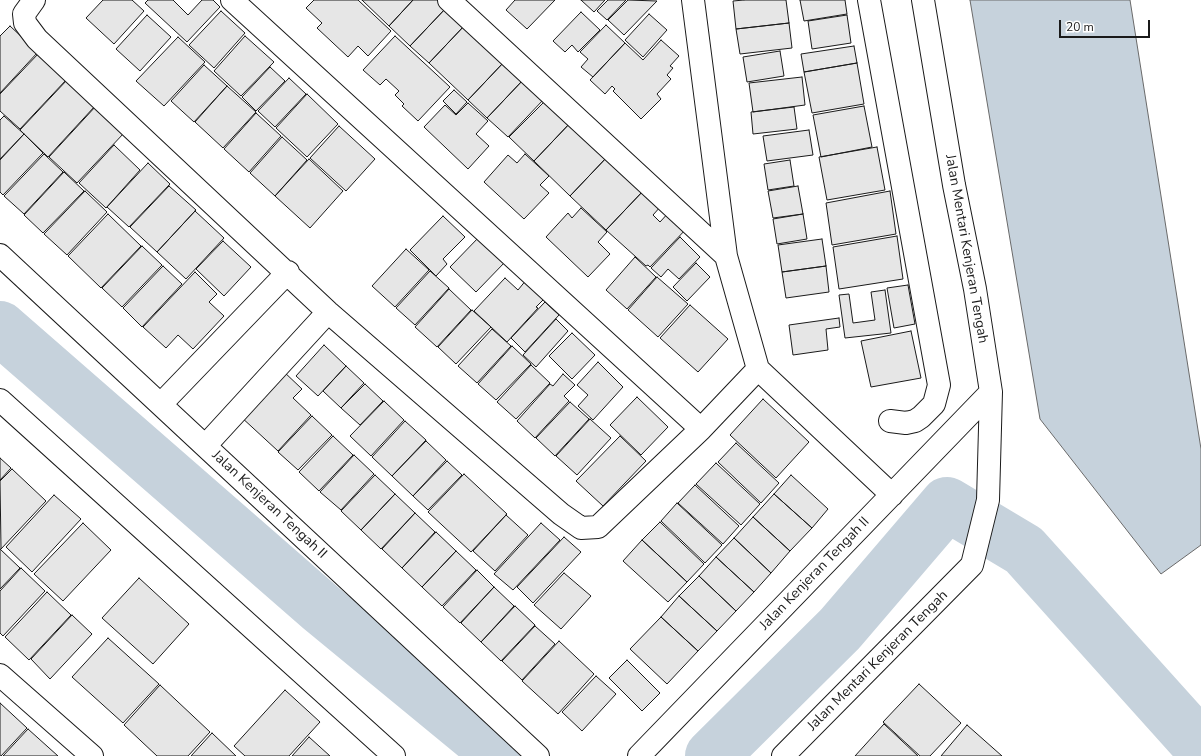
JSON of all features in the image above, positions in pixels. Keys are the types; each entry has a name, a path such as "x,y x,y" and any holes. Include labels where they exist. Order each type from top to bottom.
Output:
{"street":[{"path":"34,0 24,14 25,22 37,39 288,272 328,312 561,514 581,528 598,527 614,514 701,429 758,369"},
{"path":"232,0 701,429"},
{"path":"449,0 726,256"},
{"path":"693,0 726,256 758,369 892,495"},
{"path":"869,0 939,385 938,396 934,404 916,421 906,423 890,422"},
{"name":"Jalan Mentari Kenjeran Tengah","path":"783,756 972,565 988,500 991,392 975,289 954,185 923,0"},
{"name":"Jalan Kenjeran Tengah II","path":"0,255 538,756"},
{"path":"161,404 288,272"},
{"path":"206,446 328,312"},
{"name":"Jalan Kenjeran Tengah II","path":"639,756 991,392"},
{"path":"0,400 394,756"},
{"path":"0,676 92,756"}],"shaded area":[{"path":"970,0 1130,0 1201,449 1201,545 1161,574 1040,419"}],"building":[{"path":"103,0 132,0 144,11 114,44 86,18"},
{"path":"148,0 173,0 188,15 202,0 213,0 220,7 187,42 145,3"},
{"path":"314,0 358,0 391,31 368,56 358,46 348,57 317,28 322,23 306,8"},
{"path":"362,0 413,0 389,26"},
{"path":"413,0 438,0 446,8 410,46 389,26"},
{"path":"515,0 555,0 527,29 506,10"},
{"path":"581,0 605,0 594,12"},
{"path":"608,0 626,0 607,20 597,11"},
{"path":"628,0 657,1 624,35 608,20"},
{"path":"786,0 789,23 736,29 733,1"},
{"path":"800,0 845,0 847,14 804,21"},
{"path":"446,8 465,25 429,63 410,46"},
{"path":"221,11 245,33 214,68 189,45"},
{"path":"581,12 600,30 578,52 572,45 565,52 553,41"},
{"path":"649,14 667,30 643,57 625,40"},
{"path":"147,15 171,37 140,71 116,49"},
{"path":"847,15 851,43 812,49 808,21"},
{"path":"789,23 792,48 740,54 736,29"},
{"path":"465,25 504,62 468,100 429,63"},
{"path":"606,25 625,43 593,77 581,67 588,59 580,52"},
{"path":"10,26 38,52 0,93 0,36"},
{"path":"245,36 274,62 241,96 214,71"},
{"path":"395,36 450,87 418,121 402,106 404,104 395,95 399,91 386,79 380,85 363,70"},
{"path":"178,37 205,62 164,106 136,81"},
{"path":"661,40 679,56 670,66 673,68 667,75 671,79 657,94 661,99 641,119 613,91 615,89 612,86 605,94 590,80 625,43 643,60"},
{"path":"854,46 857,63 804,72 801,54"},
{"path":"780,51 784,76 747,82 743,57"},
{"path":"39,53 67,79 20,129 0,111 0,94"},
{"path":"504,62 523,80 487,118 468,100"},
{"path":"857,63 864,104 812,113 804,72"},
{"path":"204,65 227,86 194,122 171,101"},
{"path":"270,67 285,81 256,111 242,97"},
{"path":"802,77 805,105 753,112 749,83"},
{"path":"289,78 306,94 275,127 258,111"},
{"path":"67,80 95,106 48,157 20,130"},
{"path":"523,80 544,99 508,137 487,118"},
{"path":"227,86 256,112 223,148 195,122"},
{"path":"454,90 467,102 456,114 443,101"},
{"path":"307,94 338,124 307,157 276,128"},
{"path":"548,98 572,121 534,161 509,137"},
{"path":"468,103 488,121 476,134 489,146 468,169 424,127 445,105 456,115"},
{"path":"96,106 124,133 77,183 49,157"},
{"path":"864,106 872,147 821,157 813,115"},
{"path":"794,107 797,129 753,134 751,112"},
{"path":"256,113 281,136 249,172 224,149"},
{"path":"4,116 24,134 0,159 0,120"},
{"path":"572,121 608,156 570,196 534,161"},
{"path":"339,126 375,159 346,191 310,158"},
{"path":"809,130 813,155 767,161 763,136"},
{"path":"24,134 43,153 3,195 0,192 0,160"},
{"path":"282,137 307,160 275,196 250,173"},
{"path":"114,145 140,170 106,208 79,183"},
{"path":"877,147 885,190 827,200 819,157"},
{"path":"44,154 63,172 24,214 4,196"},
{"path":"525,154 549,176 540,185 549,193 524,219 484,182 508,155 517,163"},
{"path":"608,156 644,190 606,230 570,196"},
{"path":"309,159 343,191 310,228 275,196"},
{"path":"790,160 794,186 768,190 764,164"},
{"path":"148,163 170,184 129,227 107,207"},
{"path":"64,172 84,191 43,233 24,215"},
{"path":"169,186 196,210 157,252 130,227"},
{"path":"798,186 803,214 773,218 768,191"},
{"path":"644,190 661,206 653,215 660,222 670,211 688,227 650,267 648,265 646,266 606,230"},
{"path":"85,191 107,212 67,255 44,234"},
{"path":"890,191 896,234 832,245 826,203"},
{"path":"581,208 607,232 598,242 610,254 588,277 546,237 568,213 572,218"},
{"path":"195,211 224,238 186,279 157,252"},
{"path":"108,214 141,246 101,288 68,256"},
{"path":"803,214 807,239 777,244 773,219"},
{"path":"443,216 465,237 443,259 447,264 436,276 410,250"},
{"path":"481,235 506,261 476,292 450,267"},
{"path":"897,236 903,279 839,289 833,247"},
{"path":"680,237 700,257 679,279 668,269 661,277 651,268"},
{"path":"822,239 826,266 782,272 778,245"},
{"path":"223,241 251,267 224,296 196,269"},
{"path":"142,246 162,265 122,307 102,288"},
{"path":"406,249 429,270 395,307 372,286"},
{"path":"635,257 656,277 627,309 606,290"},
{"path":"696,263 710,277 687,301 673,287"},
{"path":"163,266 182,284 142,327 123,308"},
{"path":"826,266 829,292 786,298 782,272"},
{"path":"430,271 449,288 415,325 396,308"},
{"path":"195,272 217,294 209,302 224,316 193,349 178,335 166,348 143,327"},
{"path":"657,277 688,304 658,337 628,310"},
{"path":"505,278 518,290 527,279 546,297 507,342 474,311"},
{"path":"908,285 915,324 894,328 887,288"},
{"path":"449,289 471,310 437,347 415,327"},
{"path":"885,290 891,333 845,338 839,295 849,294 853,323 875,320 871,292"},
{"path":"545,302 559,315 525,352 511,338"},
{"path":"690,305 728,339 698,372 660,338"},
{"path":"472,310 491,327 456,364 438,347"},
{"path":"839,318 840,327 826,329 828,350 793,355 789,325"},
{"path":"556,319 568,331 536,367 523,355"},
{"path":"492,329 511,346 477,383 458,366"},
{"path":"911,331 921,378 871,387 861,341"},
{"path":"572,333 595,355 572,379 549,356"},
{"path":"324,345 346,366 318,396 296,376"},
{"path":"512,346 531,364 496,400 478,384"},
{"path":"598,362 623,387 593,420 578,406 588,395 577,385"},
{"path":"531,365 550,383 516,419 497,402"},
{"path":"346,366 364,383 341,408 323,391"},
{"path":"282,370 302,389 293,398 311,415 278,451 240,416"},
{"path":"563,374 575,385 564,396 569,401 535,438 517,421 550,384 553,386"},
{"path":"365,384 383,401 360,425 341,408"},
{"path":"637,397 668,427 641,455 610,425"},
{"path":"763,399 809,442 776,478 730,435"},
{"path":"384,401 404,420 371,456 350,436"},
{"path":"570,402 589,419 555,456 536,438"},
{"path":"312,416 332,435 298,470 278,452"},
{"path":"590,419 611,438 577,475 556,456"},
{"path":"405,421 426,440 392,476 372,457"},
{"path":"333,436 353,455 319,491 299,472"},
{"path":"620,436 646,461 603,506 576,481"},
{"path":"426,441 446,460 413,496 392,476"},
{"path":"736,443 779,483 761,503 718,462"},
{"path":"354,455 374,474 341,510 320,492"},
{"path":"0,458 11,468 0,480"},
{"path":"447,461 462,475 428,510 413,496"},
{"path":"716,463 760,504 741,525 696,484"},
{"path":"12,469 46,501 1,549 0,481"},
{"path":"464,474 507,514 471,552 428,512"},
{"path":"375,475 395,494 361,530 341,511"},
{"path":"791,475 828,509 812,528 774,494"},
{"path":"695,485 739,526 723,544 678,503"},
{"path":"395,494 415,513 381,549 361,530"},
{"path":"774,494 812,528 790,551 753,517"},
{"path":"54,495 81,519 32,572 6,547"},
{"path":"677,503 722,545 705,563 661,521"},
{"path":"415,513 435,532 402,568 382,549"},
{"path":"506,515 528,535 495,571 473,551"},
{"path":"753,517 790,551 771,573 734,538"},
{"path":"660,522 704,564 687,582 642,540"},
{"path":"83,523 111,550 63,601 34,574"},
{"path":"541,523 560,540 513,590 494,574"},
{"path":"436,532 456,551 422,587 402,568"},
{"path":"564,537 581,552 533,603 517,587"},
{"path":"734,538 771,573 754,592 716,557"},
{"path":"642,540 687,582 668,602 623,561"},
{"path":"0,549 20,568 0,589"},
{"path":"456,551 476,570 442,606 422,587"},
{"path":"716,557 754,592 736,611 699,576"},
{"path":"21,568 45,591 3,636 0,633 0,591"},
{"path":"477,570 494,587 460,623 443,607"},
{"path":"564,573 591,596 561,629 534,605"},
{"path":"699,576 736,611 717,631 679,596"},
{"path":"139,578 189,624 153,664 102,618"},
{"path":"494,587 514,606 481,642 461,623"},
{"path":"47,592 71,615 29,660 5,637"},
{"path":"679,596 717,631 698,651 661,617"},
{"path":"515,606 535,625 501,661 481,642"},
{"path":"72,615 92,634 50,679 31,659"},
{"path":"661,617 698,651 667,684 630,649"},
{"path":"535,626 555,644 522,680 502,661"},
{"path":"108,638 159,684 123,723 72,677"},
{"path":"559,641 594,674 558,714 522,681"},
{"path":"627,660 660,693 642,711 609,678"},
{"path":"596,676 616,694 582,731 562,712"},
{"path":"919,684 961,723 930,756 920,756 883,722"},
{"path":"160,685 210,732 188,756 157,756 124,725"},
{"path":"285,690 320,722 289,756 245,756 234,746"},
{"path":"0,703 27,728 1,756 0,756"},
{"path":"884,724 918,756 855,756"},
{"path":"967,725 1002,756 941,756"},
{"path":"28,729 58,756 3,756"},
{"path":"212,733 236,756 191,756"},
{"path":"309,737 330,756 292,756"}],"waterway":[{"path":"0,328 321,608 501,756"},
{"path":"712,756 840,629 947,504 1024,550 1201,747"}]}
